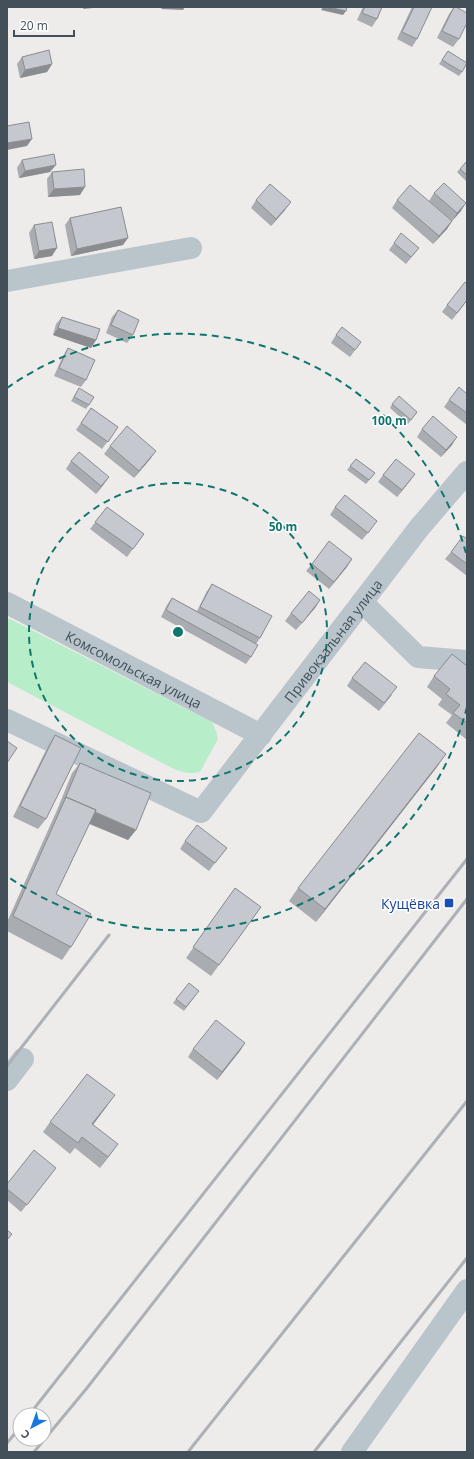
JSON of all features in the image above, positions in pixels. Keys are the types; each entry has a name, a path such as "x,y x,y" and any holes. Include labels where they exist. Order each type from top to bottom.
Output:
{"street":[{"path":"7,281 191,248"},
{"name":"Привокзальная улица","path":"7,720 201,812 419,528 467,472"},
{"path":"362,602 418,658 467,661"},
{"name":"Комсомольская улица","path":"7,603 261,735"},
{"path":"7,1080 23,1059"},
{"path":"352,1452 467,1290"}],"green space":[{"path":"7,619 10,619 212,722 218,739 200,772 187,773 174,769 7,682"}],"building":[{"path":"328,7 347,7 346,11"},
{"path":"365,7 382,7 377,19 362,13"},
{"path":"414,7 432,7 417,39 402,32"},
{"path":"454,7 467,13 467,23 459,39 442,31"},
{"path":"49,50 52,64 25,70 22,57"},
{"path":"448,51 467,63 462,72 442,60"},
{"path":"29,122 32,139 7,143 7,126"},
{"path":"54,154 56,165 25,171 22,160"},
{"path":"467,161 467,175 460,169"},
{"path":"84,169 85,187 54,189 52,172"},
{"path":"444,183 466,203 457,213 434,193"},
{"path":"270,184 291,202 276,219 256,200"},
{"path":"410,185 452,221 439,236 397,200"},
{"path":"121,207 128,238 77,249 70,218"},
{"path":"52,222 57,248 39,251 34,225"},
{"path":"401,233 419,248 411,257 394,243"},
{"path":"465,282 467,283 467,300 457,313 447,305"},
{"path":"118,310 139,320 133,335 111,325"},
{"path":"62,317 100,329 96,340 58,328"},
{"path":"342,327 361,342 355,350 336,335"},
{"path":"68,348 95,360 86,380 59,368"},
{"path":"459,387 467,394 467,413 449,400"},
{"path":"79,388 94,397 89,405 74,397"},
{"path":"399,396 417,412 411,420 392,404"},
{"path":"91,408 118,427 108,442 81,423"},
{"path":"433,416 457,437 446,450 422,429"},
{"path":"127,426 156,451 139,471 110,446"},
{"path":"79,452 109,477 101,486 71,461"},
{"path":"356,459 375,473 369,480 350,466"},
{"path":"396,459 415,474 402,490 383,475"},
{"path":"345,495 377,521 368,533 335,507"},
{"path":"107,507 144,534 133,549 95,522"},
{"path":"463,536 467,539 467,564 451,552"},
{"path":"329,541 352,559 334,582 312,564"},
{"path":"212,584 272,616 260,638 200,607"},
{"path":"309,591 320,600 302,623 291,613"},
{"path":"172,598 258,645 251,657 166,610"},
{"path":"452,654 467,666 467,723 453,713 460,705 446,694 450,689 434,676"},
{"path":"365,662 397,687 384,703 352,678"},
{"name":"Кущёвка","path":"419,733 446,754 325,909 298,888"},
{"path":"55,735 81,748 46,819 20,806"},
{"path":"7,741 17,748 7,763"},
{"path":"80,763 151,793 136,830 95,812 96,810 66,797 65,799"},
{"path":"66,797 96,810 56,894 91,914 71,947 13,916"},
{"path":"197,825 227,848 215,863 185,841"},
{"path":"235,888 261,907 219,965 193,947"},
{"path":"189,983 199,991 186,1007 176,999"},
{"path":"216,1020 245,1043 222,1072 193,1049"},
{"path":"87,1074 115,1095 92,1124 118,1144 108,1157 82,1137 78,1143 50,1122"},
{"path":"34,1150 56,1168 27,1205 7,1189 7,1184"},
{"path":"7,1230 12,1234 7,1240"}],"railway":[{"path":"35,1407 467,859"},
{"path":"34,1452 87,1388 467,899"},
{"path":"7,1066 109,935"},
{"path":"188,1452 467,1101"},
{"path":"314,1452 467,1258"},
{"path":"7,1443 12,1437"}],"place":[{"name":"Кущёвка","path":"449,903"}]}
